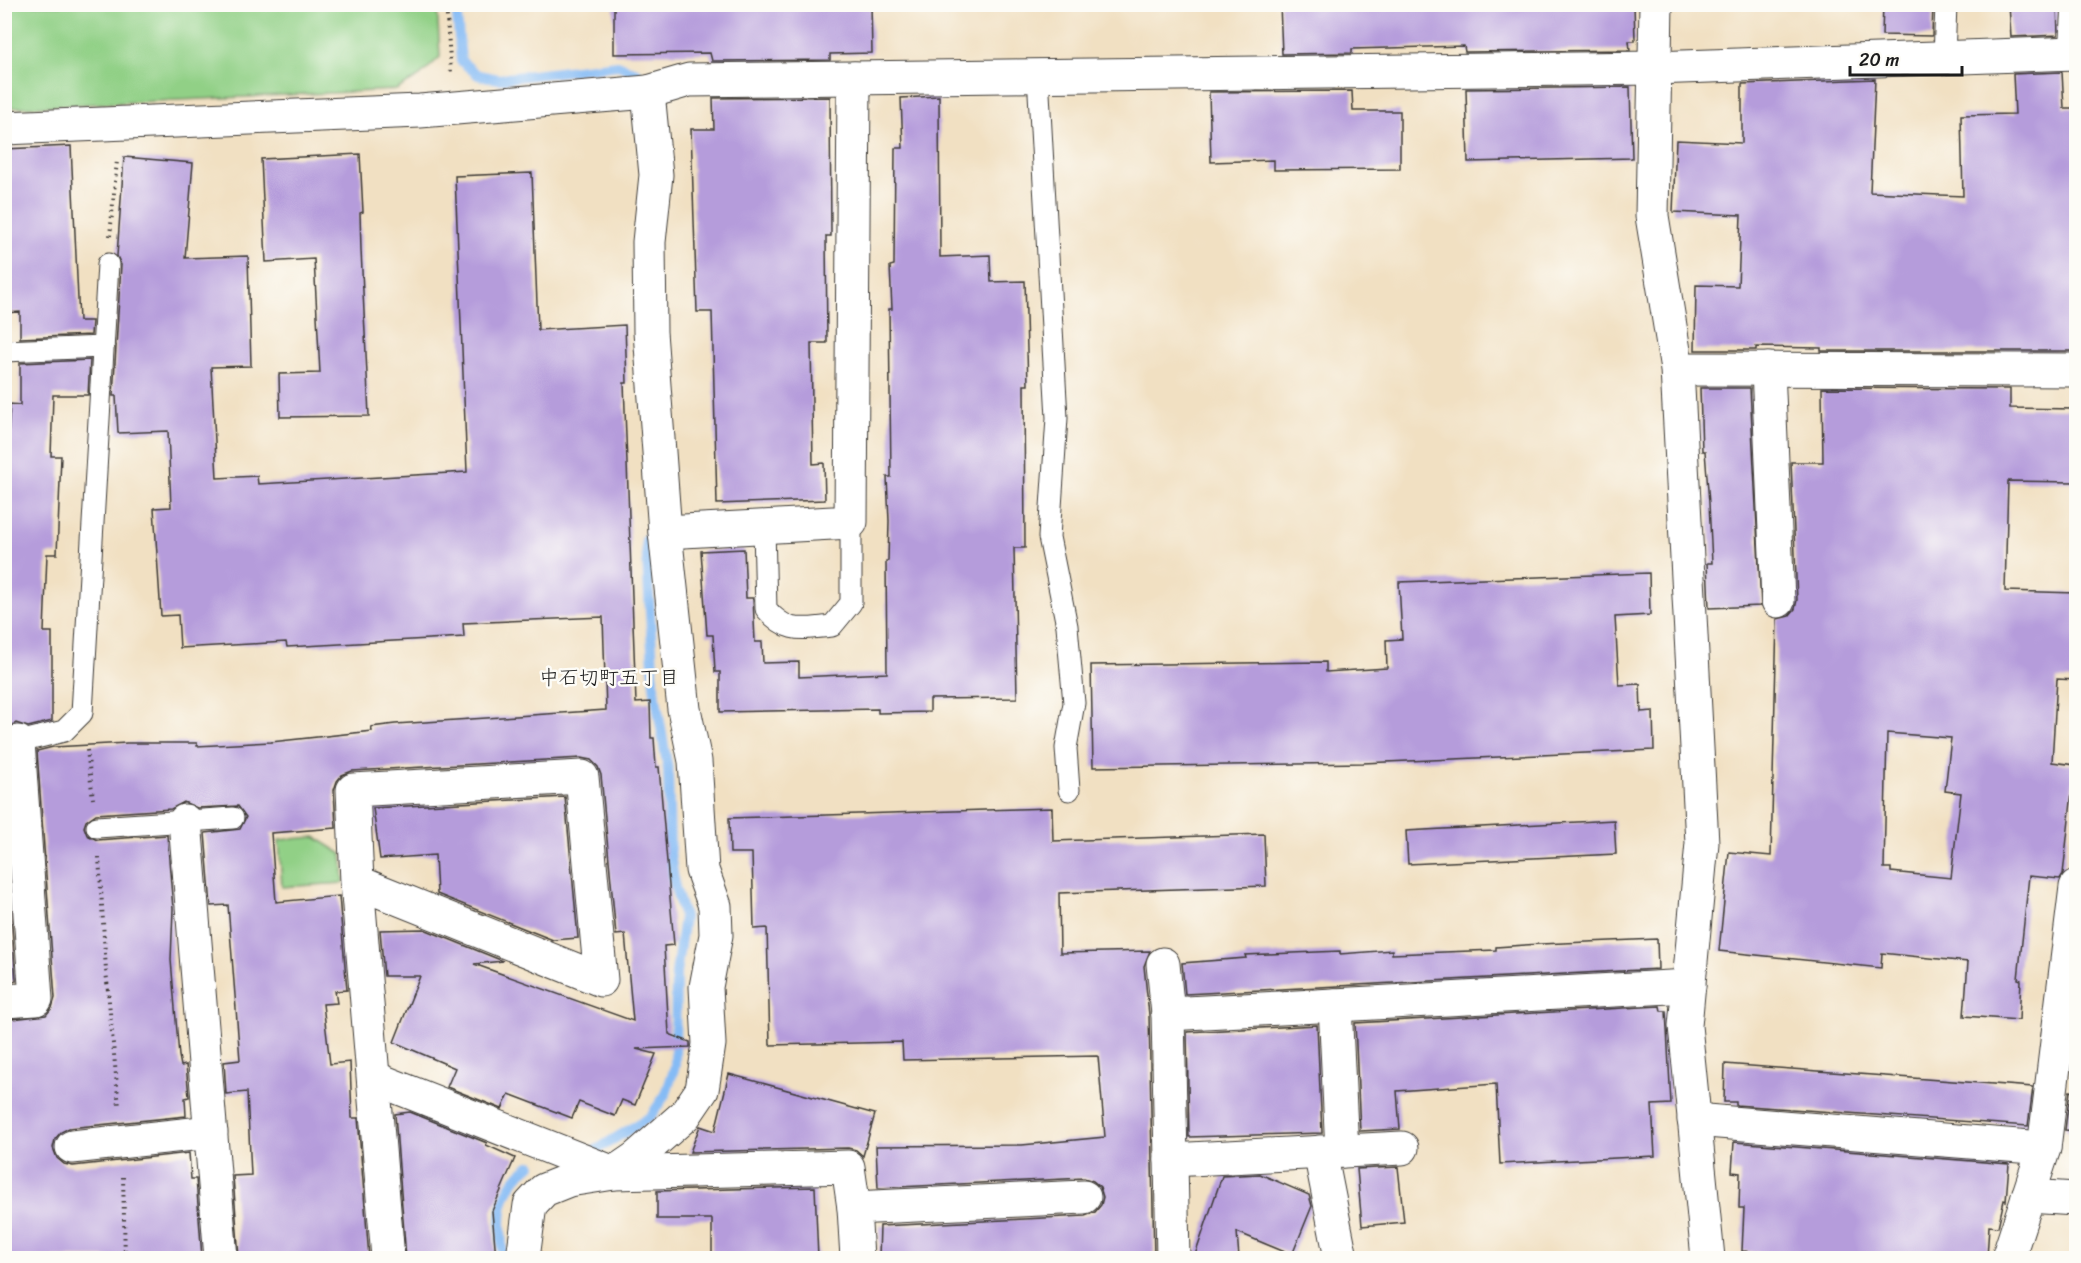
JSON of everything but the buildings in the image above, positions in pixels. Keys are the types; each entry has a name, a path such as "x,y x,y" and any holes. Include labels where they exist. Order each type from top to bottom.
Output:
{"street":[{"path":"1656,4 1652,216 1677,369 1702,843 1685,1026 1708,1258"},
{"path":"4,128 454,108 648,92 689,80 1654,68 2073,53"},
{"path":"665,532 851,522 854,78"},
{"path":"614,1173 642,1153 686,1115 702,1090 709,1044 706,987 716,935 715,906 702,870 695,761 684,709 665,532 650,332 649,242 656,175 648,92"},
{"path":"1677,369 2076,370"},
{"path":"1768,369 1778,601"},
{"path":"4,1001 36,999 11,744"},
{"path":"357,882 601,980 582,777 353,790 357,882 388,1258"},
{"path":"185,821 221,1258"},
{"path":"2008,1258 2044,1148 2065,1074 2076,887"},
{"path":"1163,964 1168,1014 1173,1258"},
{"path":"1168,1014 1689,986"},
{"path":"1335,1005 1331,1152 1341,1258"},
{"path":"374,1078 614,1173"},
{"path":"1694,1120 2044,1148"},
{"path":"72,1147 211,1132"},
{"path":"1171,1160 1402,1148"},
{"path":"523,1258 530,1205 544,1190 569,1180 614,1173 848,1167 854,1208 857,1258"},
{"path":"854,1208 1084,1197"},
{"path":"2028,1197 2076,1199"}],"lane":[{"path":"1944,58 1947,4"},
{"path":"2073,4 2073,53"},
{"path":"1038,75 1057,418 1049,537 1067,626 1074,703 1066,748 1069,790"},
{"path":"11,744 64,731 82,713 108,264"},
{"path":"4,351 103,347"},
{"path":"764,528 766,609 781,625 803,629 832,626 851,603 851,522"},
{"path":"97,827 233,818"}],"path":[{"path":"446,4 454,108"},
{"path":"108,264 120,123"},
{"path":"82,713 97,827 106,970 123,1141 125,1258"}],"green space":[{"path":"4,5 437,5 440,57 420,76 396,90 5,108"},
{"path":"315,837 342,854 344,883 282,887 279,840"}],"waterway":[{"path":"456,4 461,61 478,75 499,79 618,65 637,73"},
{"path":"596,1150 650,1117 666,1094 675,1066 676,973 684,917 675,887 670,852 668,770 654,686 646,540"},
{"path":"503,1258 501,1218 506,1195 520,1174 531,1165"}],"district":[{"name":"中石切町五丁目","path":"609,677"}]}
